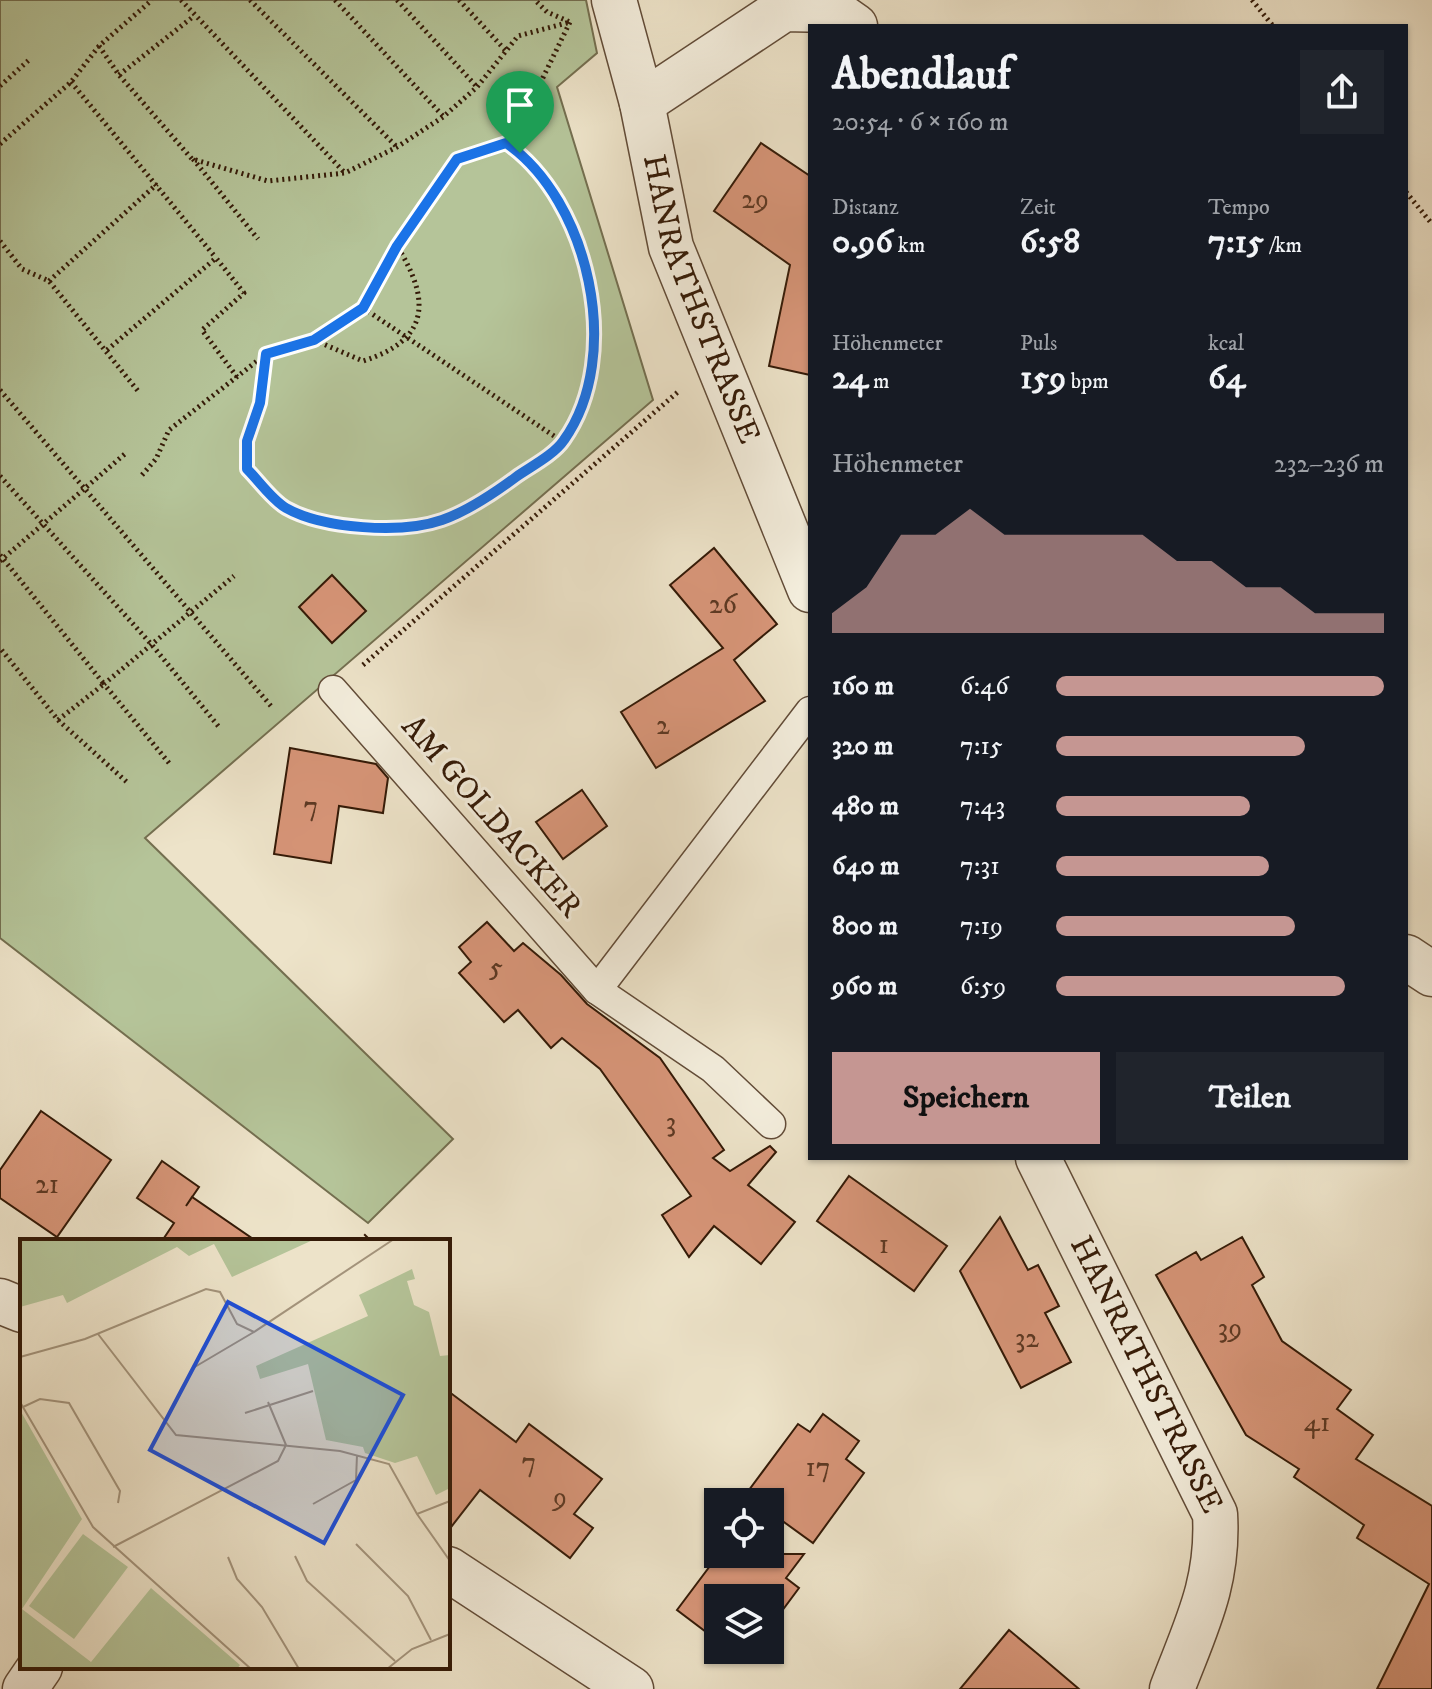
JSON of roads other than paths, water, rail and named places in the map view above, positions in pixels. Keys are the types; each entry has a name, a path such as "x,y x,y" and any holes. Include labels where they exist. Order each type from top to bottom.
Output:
{"street":[{"name":"HANRATHSTRASSE","path":"615,3 642,103 671,247 808,585"},
{"path":"642,103 784,9 832,10 852,24"},
{"path":"1408,958 1432,974"},
{"name":"HANRATHSTRASSE","path":"1039,1160 1215,1514 1217,1554 1208,1596 1172,1689"},
{"path":"0,1301 20,1309"},
{"path":"450,1570 631,1689"},
{"path":"25,1689 39,1669"}],"lane":[{"name":"AM GOLDACKER","path":"333,690 597,990 713,1069 771,1124"},
{"path":"597,990 808,714"}]}
